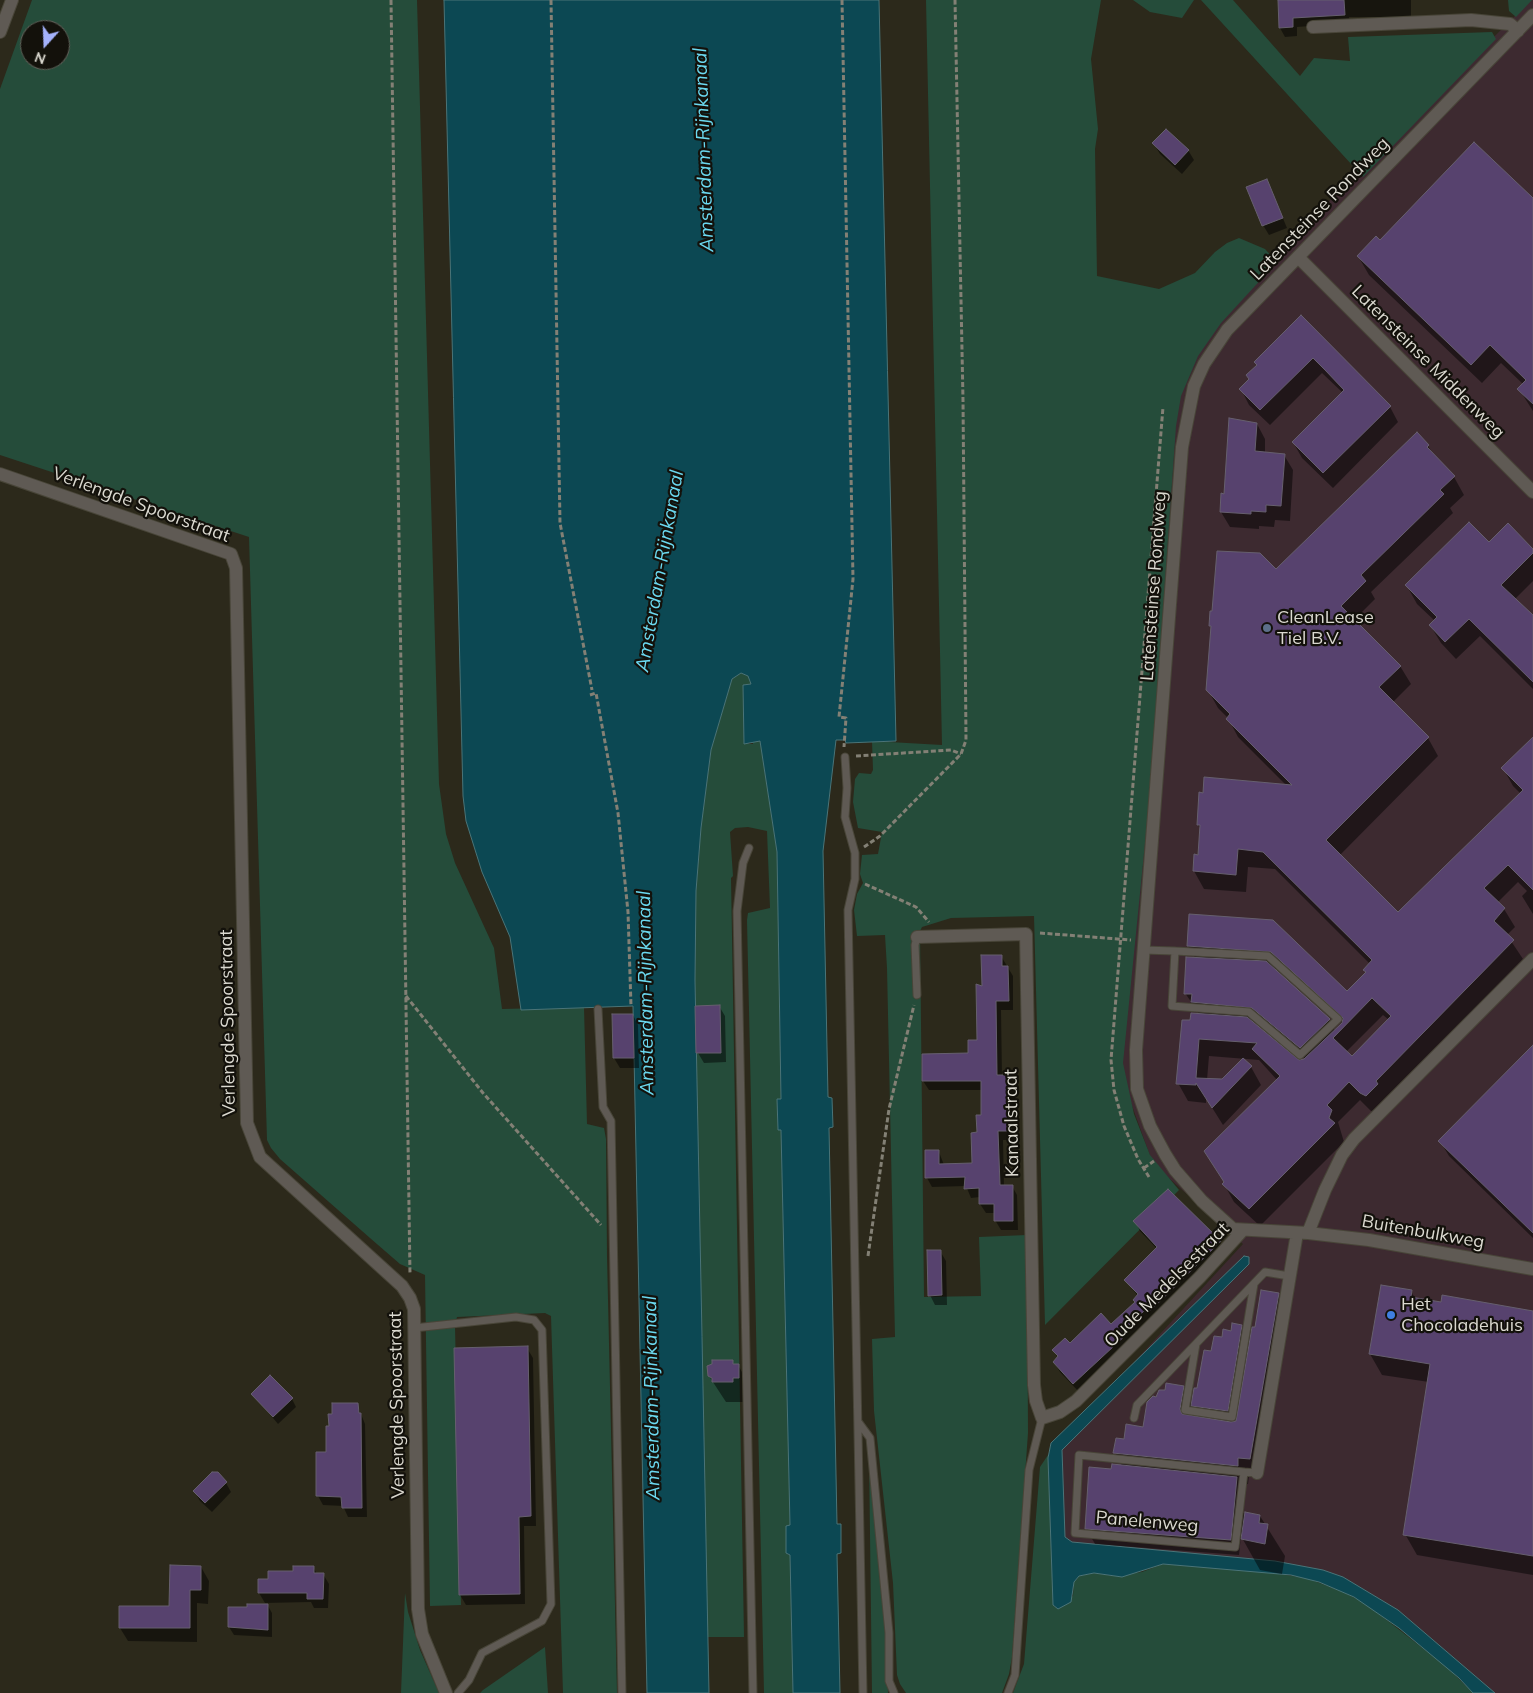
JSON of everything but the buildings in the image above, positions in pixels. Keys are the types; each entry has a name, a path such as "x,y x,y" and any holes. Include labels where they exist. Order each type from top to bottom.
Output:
{"street":[{"path":"0,32 12,0"},
{"name":"Latensteinse Rondweg","path":"1242,1231 1228,1225 1175,1170 1164,1154 1137,1089 1136,1050 1182,447 1194,386 1214,347 1227,330 1533,15"},
{"path":"1313,27 1471,20 1510,24 1518,31"},
{"name":"Latensteinse Middenweg","path":"1298,257 1533,492"},
{"name":"Verlengde Spoorstraat","path":"0,474 231,554 236,568 247,1123 260,1157 402,1286 410,1298 414,1309 418,1609 422,1634 446,1693"},
{"path":"917,937 1026,934"},
{"name":"Kanaalstraat","path":"1026,934 1034,1385 1036,1401 1042,1418"},
{"path":"1302,1233 1342,1155 1354,1139 1533,959"},
{"name":"Oude Medelsestraat","path":"1042,1418 1060,1412 1076,1401 1200,1277 1242,1231 1302,1233"},
{"name":"Buitenbulkweg","path":"1302,1233 1369,1240 1533,1269"},
{"name":"Panelenweg","path":"1257,1473 1289,1276 1302,1233"}],"lane":[{"path":"845,757 847,788 845,817 855,853 855,879 848,910 863,1693"},
{"path":"749,848 743,863 737,911 753,1693"},
{"path":"917,937 915,945 917,995"},
{"path":"1144,945 1175,951 1268,956 1338,1020 1300,1055 1249,1012 1172,1006 1175,951"},
{"path":"598,1009 603,1108 611,1121 622,1693"},
{"path":"1134,1418 1137,1405 1265,1272 1289,1276"},
{"path":"1196,1344 1185,1410 1232,1417 1254,1284"},
{"path":"414,1328 516,1318 534,1320 542,1330 551,1604 542,1621 482,1653 469,1680 458,1693"},
{"path":"1008,1693 1015,1675 1029,1470 1042,1418"},
{"path":"858,1423 870,1438 889,1633 889,1681 894,1693"},
{"name":"Panelenweg","path":"1244,1472 1234,1547 1075,1533 1079,1455 1257,1473"}],"path":[{"path":"391,0 410,1298"},
{"path":"550,0 560,523 591,692 596,693 618,813 628,912 630,1006"},
{"path":"842,0 853,579 839,717 846,718 844,742"},
{"path":"855,853 880,836 960,754 966,740 955,0"},
{"path":"1149,1177 1138,1159 1124,1126 1114,1090 1111,1060 1163,406"},
{"path":"845,757 951,750 960,754"},
{"path":"855,879 916,907 941,936"},
{"path":"1026,934 1064,934 1120,939 1144,945"},
{"path":"406,995 483,1093 613,1238"},
{"path":"868,1258 889,1109 910,1014 917,995"}],"shaded area":[{"path":"1533,0 1533,1693 1489,1693 1367,1598 1290,1567 1061,1544 1055,1448 1243,1244 1153,1164 1117,1064 1168,389 1223,307"}],"green space":[{"path":"32,0 417,0 439,784 446,834 455,863 494,948 502,1009 584,1007 587,1124 604,1128 606,1139 617,1693 563,1693 551,1316 545,1313 457,1317 455,1326 461,1605 430,1606 425,1275 400,1264 280,1159 267,1140 249,537 0,455 0,89 20,33 20,70 70,70 70,20 25,20"},
{"path":"926,0 1101,0 1091,59 1098,129 1095,149 1097,276 1159,289 1195,273 1215,252 1227,243 1239,238 1265,249 1277,262 1221,323 1198,356 1181,396 1176,426 1150,793 1123,1063 1134,1114 1150,1155 1179,1190 1045,1325 1034,916 951,918 922,927 920,931 924,1297 981,1296 979,1237 1027,1235 1028,1433 1012,1657 1009,1674 1002,1693 906,1693 900,1684 897,1675 893,1583 874,1411 872,1339 895,1337 887,968 885,935 857,936 854,910 857,894 863,883 860,874 862,855 878,854 882,832 858,828 853,802 855,779 859,773 871,774 873,770 872,741 942,745"},
{"path":"1133,0 1194,0 1182,18 1150,12"},
{"path":"1201,0 1233,0 1300,76 1314,58 1350,61 1348,37 1492,32 1496,39 1363,177"},
{"path":"1508,0 1532,0 1516,17 1509,11"},
{"path":"741,673 748,676 751,684 743,685 744,744 753,744 753,741 760,741 777,852 781,1099 777,1099 778,1130 781,1130 790,1525 787,1525 788,1555 790,1555 793,1693 764,1693 747,920 748,913 770,908 767,831 748,827 735,828 730,832 733,876 731,878 744,1637 707,1637 695,980 696,891 701,828 711,750 732,679"},
{"path":"869,1455 887,1613 888,1693 872,1693"},
{"path":"1048,1455 1053,1605 1055,1607 1073,1596 1074,1582 1079,1576 1094,1573 1113,1576 1142,1572 1163,1564 1265,1572 1306,1578 1341,1591 1365,1603 1448,1668 1473,1693 1013,1693 1024,1664 1040,1467"},
{"path":"405,1593 408,1612 420,1650 439,1693 401,1693"},
{"path":"545,1647 548,1693 480,1693 483,1690"}],"water":[{"name":"Amsterdam-Rijnkanaal","path":"444,0 879,0 896,741 846,743 845,740 836,740 823,851 828,1097 832,1098 833,1127 829,1128 837,1524 841,1524 841,1553 837,1554 840,1693 793,1693 790,1555 786,1553 786,1526 790,1525 781,1130 778,1130 777,1099 781,1099 777,852 760,741 744,744 743,685 751,684 748,676 741,673 732,679 711,750 701,828 696,891 695,980 709,1693 647,1693 633,1006 521,1010 510,937 482,872 466,821 463,796"},
{"path":"1244,1256 1249,1257 1249,1264 1062,1450 1065,1537 1072,1542 1275,1561 1323,1570 1343,1577 1398,1610 1495,1693 1473,1693 1459,1678 1399,1628 1354,1597 1319,1582 1291,1575 1163,1564 1122,1577 1094,1573 1079,1576 1074,1582 1071,1602 1058,1609 1053,1605 1048,1458 1051,1443"}],"place":[{"name":"CleanLease Tiel B.V.","path":"1267,628"},
{"name":"Het Chocoladehuis","path":"1391,1315"}]}
